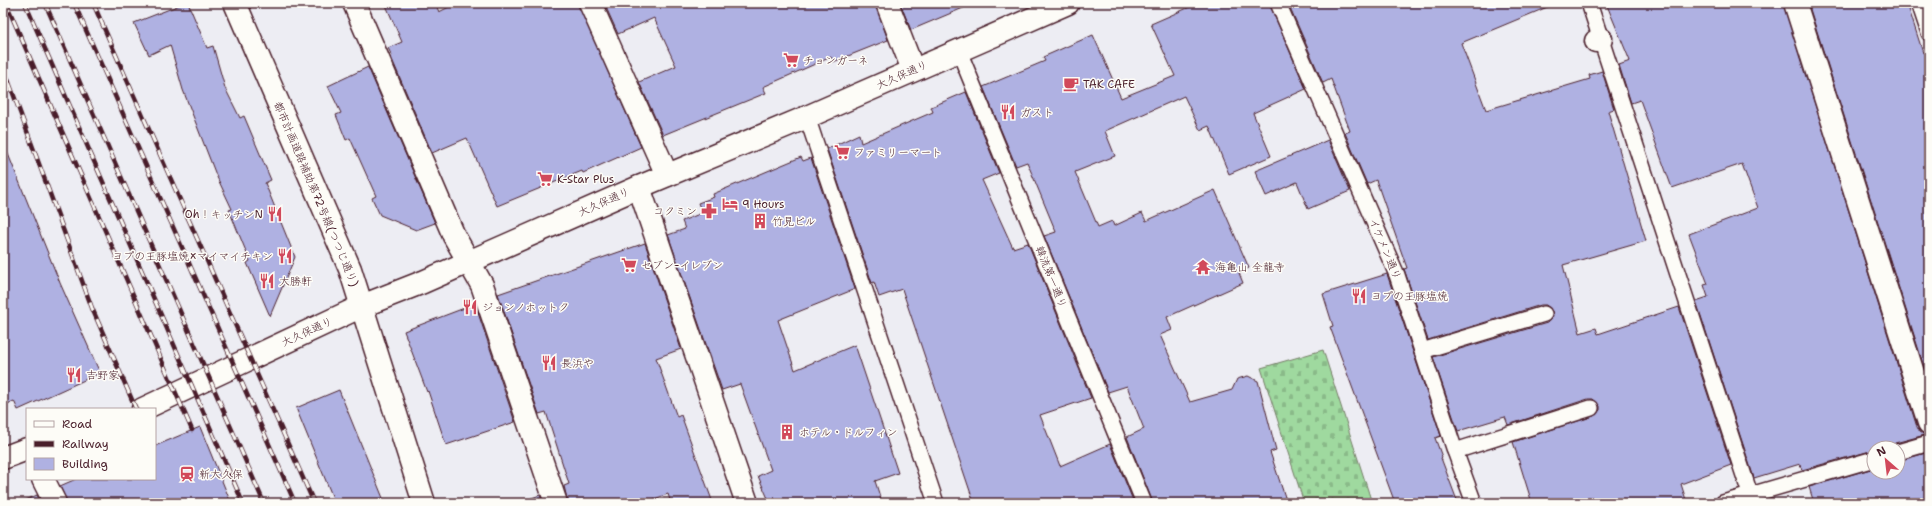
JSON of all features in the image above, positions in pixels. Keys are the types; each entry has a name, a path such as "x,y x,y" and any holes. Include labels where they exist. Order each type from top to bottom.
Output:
{"street":[{"name":"都市計画道路補助第72号線(つつじ通り)","path":"234,3 350,269 424,503"},
{"path":"354,3 454,236 482,285 556,503"},
{"path":"590,3 667,175"},
{"path":"887,3 913,70"},
{"name":"大久保通り","path":"145,408 362,306 468,262 639,186 807,117 1068,3"},
{"path":"1795,3 1929,423"},
{"path":"639,186 748,503"},
{"path":"3,458 26,449"},
{"path":"44,480 55,503"}],"lane":[{"name":"イケメン通り","path":"1278,3 1397,275 1455,451 1474,503"},
{"path":"1589,3 1599,40 1750,494"},
{"path":"1919,3 1929,33"},
{"name":"韓流第一通り","path":"959,50 1144,503"},
{"path":"807,117 936,503"},
{"path":"1422,351 1544,314"},
{"path":"1455,451 1591,408"},
{"path":"1906,450 1929,443"},
{"path":"1723,503 1866,461"}],"green space":[{"path":"1323,350 1372,503 1304,503 1261,368"}],"building":[{"path":"188,3 207,48 213,46 225,88 240,118 244,116 271,180 265,183 295,257 270,316 247,263 250,261 229,210 232,209 216,175 183,90 170,45 149,55 134,23"},
{"path":"385,3 435,3 439,12 457,3 578,3 641,147 583,173 582,171 497,206 467,138 432,153 388,48 402,42"},
{"path":"604,3 875,3 888,40 833,62 831,57 763,87 766,93 663,135 639,82 676,66 654,18 618,34"},
{"path":"900,3 975,3 911,30"},
{"path":"1199,3 1269,3 1306,89 1253,113 1271,156 1229,174 1209,126 1200,130 1184,96 1105,131 1115,156 1075,172 1098,227 1112,221 1114,226 1142,213 1146,221 1215,190 1249,268 1239,273 1243,283 1167,317 1172,330 1160,335 1190,402 1232,390 1237,379 1248,376 1258,381 1276,450 1270,452 1287,503 1153,503 1127,437 1144,429 1127,386 1108,392 1044,236 1056,232 1027,162 1016,166 983,87 1045,61 1043,57 1093,35 1121,98 1175,76 1151,24"},
{"path":"1288,3 1557,3 1461,43 1486,110 1590,79 1589,75 1602,71 1614,109 1608,111 1646,241 1563,265 1580,333 1596,328 1598,334 1679,307 1731,465 1681,484 1687,503 1532,503 1513,442 1594,416 1600,410 1600,406 1593,399 1588,399 1508,425 1505,417 1458,431 1433,357 1547,323 1553,316 1552,311 1546,305 1541,305 1428,340 1404,269 1407,268 1376,180 1367,184 1345,133 1350,131 1331,79 1323,83"},
{"path":"1606,3 1783,3 1917,427 1920,432 1925,435 1906,440 1866,440 1866,452 1802,470 1800,464 1754,478 1696,301 1708,297 1704,285 1708,284 1689,234 1758,208 1742,164 1672,188 1640,100 1631,103 1619,65 1630,61"},
{"path":"1808,3 1907,3 1923,53 1929,51 1929,382"},
{"path":"368,67 435,223 416,230 380,215 372,198 376,196 350,138 346,140 336,115 341,113 328,86"},
{"path":"966,92 999,173 982,180 1013,248 1028,243 1091,398 1040,415 1060,466 1110,444 1134,503 974,503 902,289 879,297 874,282 872,283 827,149 859,134 861,143 933,112 931,107"},
{"path":"1328,140 1350,191 1308,209 1297,182 1266,196 1255,171"},
{"path":"4,144 60,283 100,373 18,410 14,401 3,406"},
{"path":"801,157 803,161 811,158 855,289 778,320 795,370 855,345 898,473 875,481 882,503 770,503 758,476 771,470 740,384 722,390 668,235 685,229 682,221 702,213 698,203 714,197 713,194"},
{"path":"645,243 681,349 656,358 677,417 681,415 713,503 671,503 668,494 643,503 568,503 564,486 569,484 546,412 539,414 498,294"},
{"path":"1387,274 1441,436 1435,438 1458,503 1395,503 1330,327 1333,326 1323,294"},
{"path":"475,304 515,422 446,445 428,391 427,392 404,331"},
{"path":"339,390 385,503 335,503 296,408"},
{"name":"新大久保","path":"200,427 231,503 67,503 60,486 74,480 156,480 156,446"},
{"path":"1929,452 1929,503 1814,503 1809,487 1866,470 1866,480 1906,480 1906,459"},
{"path":"37,495 41,503 19,503"},
{"path":"540,495 543,503 526,503 526,500"}],"railway":[{"path":"6,3 192,430"},
{"path":"25,3 243,503"},
{"path":"45,3 264,503"},
{"path":"74,3 295,503"},
{"path":"93,3 314,503"},
{"path":"3,66 92,308 136,408"}],"place":[{"name":"チョンガーネ","path":"791,60"},
{"name":"TAK CAFE","path":"1071,84"},
{"name":"ガスト","path":"1008,112"},
{"name":"ファミリーマート","path":"842,152"},
{"name":"K-Star Plus","path":"545,179"},
{"name":"9 Hours","path":"730,204"},
{"name":"コクミン","path":"709,211"},
{"name":"Oh！キッチンN","path":"275,214"},
{"name":"竹見ビル","path":"760,221"},
{"name":"ヨプの王豚塩焼×マイマイチキン","path":"285,256"},
{"name":"セブン-イレブン","path":"629,265"},
{"name":"海亀山 全龍寺","path":"1203,267"},
{"name":"大勝軒","path":"267,281"},
{"name":"ヨプの王豚塩焼","path":"1359,296"},
{"name":"ジョンノホットク","path":"470,307"},
{"name":"長浜や","path":"549,363"},
{"name":"吉野家","path":"74,375"},
{"name":"ホテル・ドルフィン","path":"787,432"},
{"name":"新大久保","path":"187,474"}]}
